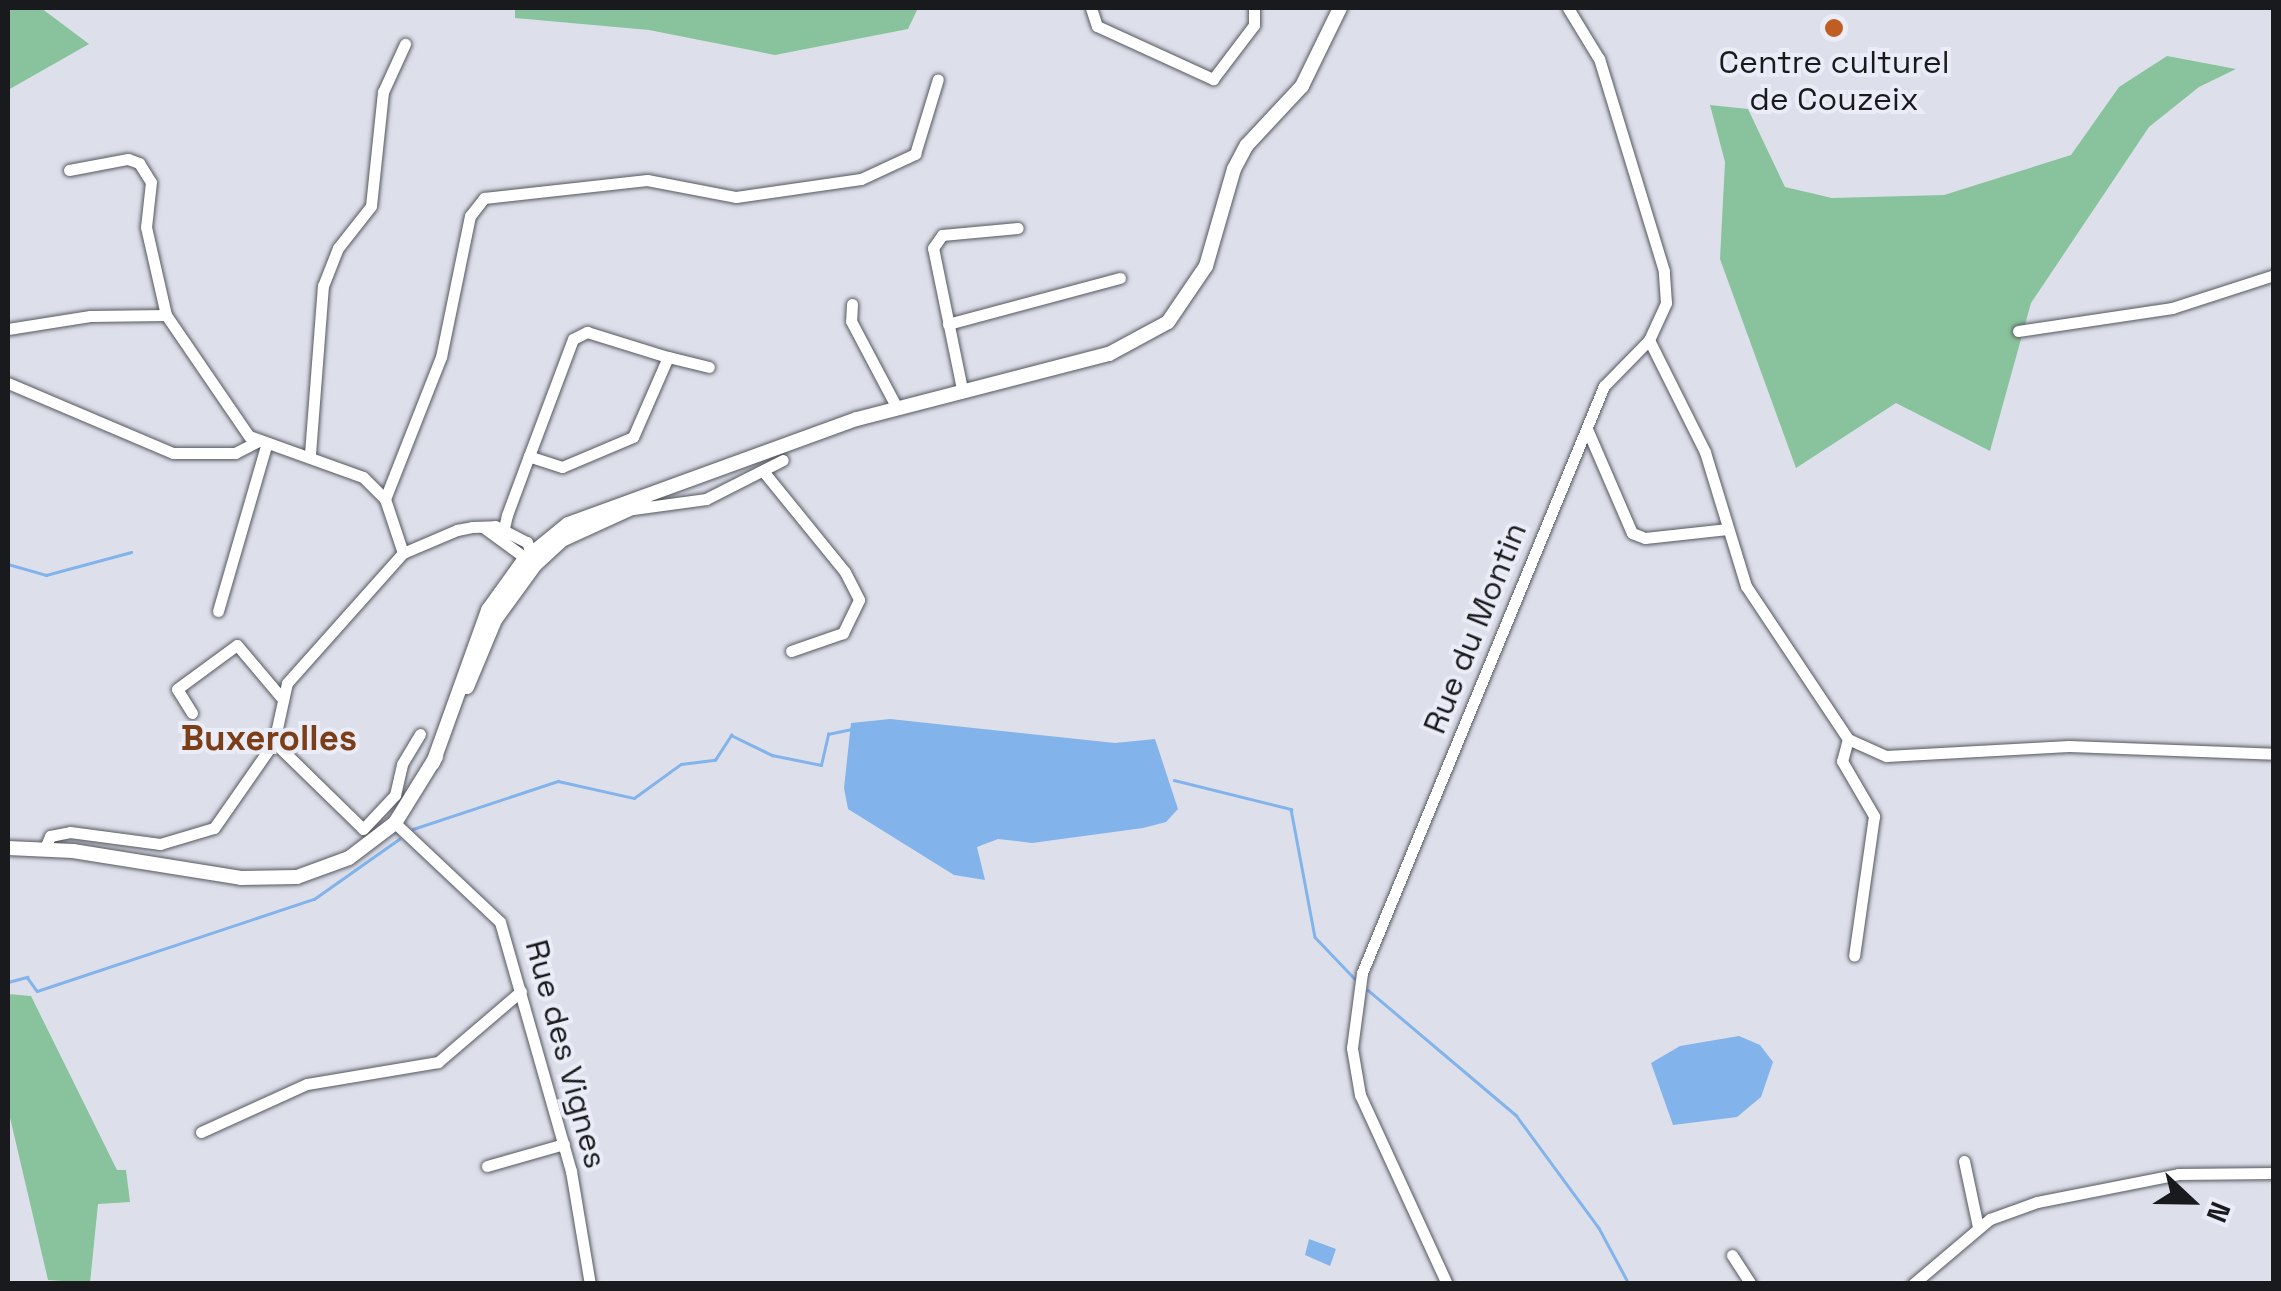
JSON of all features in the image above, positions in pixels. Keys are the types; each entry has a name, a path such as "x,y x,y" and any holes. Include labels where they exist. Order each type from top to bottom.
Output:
{"street":[{"path":"1091,8 1097,26 1213,79 1254,25 1254,8"},
{"path":"47,842 270,880 328,868 395,824 434,763 473,642 531,559 598,509 896,406 1109,354 1168,322 1206,266 1234,169 1247,145 1302,86 1340,8"},
{"name":"Rue du Montin","path":"1447,1284 1360,1096 1352,1048 1362,974 1604,386 1650,340 1666,304 1664,270 1599,60 1568,8"},
{"path":"310,454 323,286 338,248 371,206 383,92 405,44"},
{"path":"386,499 441,357 470,216 484,198 647,180 736,198 861,179 914,154 938,80"},
{"path":"70,170 128,159 145,172 151,182 146,228 166,315 262,444"},
{"path":"962,389 932,248 942,236 1018,228"},
{"path":"2018,330 2172,308 2274,275"},
{"path":"948,324 1120,278"},
{"path":"852,304 850,322 896,406"},
{"path":"8,329 90,316 166,315"},
{"path":"504,528 573,339 586,332 709,367"},
{"path":"1650,340 1705,452 1746,586 1848,738 1886,756 2069,746 2274,754"},
{"path":"529,456 562,466 633,437 668,358"},
{"path":"8,383 173,452 235,453 262,444 310,454 364,477 386,499 403,553"},
{"path":"1587,429 1632,533 1646,538 1728,529"},
{"path":"218,611 262,444"},
{"path":"627,510 670,507 734,487 783,460"},
{"path":"728,466 734,487"},
{"path":"531,559 562,540 728,466"},
{"path":"763,471 846,572 859,600 843,633 791,651"},
{"path":"8,848 99,832 160,844 198,837 230,810 274,742 281,696 403,553 457,530 483,527 504,528 531,559"},
{"path":"483,527 531,559"},
{"path":"192,713 177,689 237,645 281,696"},
{"path":"274,742 363,829 395,795 402,764 420,734"},
{"path":"1848,738 1842,760 1874,816 1854,956"},
{"name":"Rue des Vignes","path":"395,824 500,922 564,1144 590,1284"},
{"path":"201,1132 307,1084 438,1062 520,991"},
{"path":"487,1166 564,1144"},
{"path":"1964,1161 1978,1227"},
{"path":"1913,1284 1978,1227 2037,1202 2178,1174 2274,1173"},
{"path":"1732,1256 1751,1284"}],"green space":[{"path":"8,8 41,8 89,44 8,90"},
{"path":"515,8 918,8 908,29 775,55 649,30 515,18"},
{"path":"2167,56 2236,69 2199,87 2149,127 2031,303 1990,451 1896,403 1796,468 1720,259 1725,162 1710,105 1748,109 1785,187 1832,198 1944,195 2071,155 2119,87"},
{"path":"8,994 31,996 117,1170 126,1170 130,1202 98,1204 90,1283 48,1280 8,1109"}],"water":[{"path":"890,719 1115,743 1155,739 1178,809 1166,822 1143,828 1032,843 998,839 977,847 985,880 954,875 848,809 844,788 851,723"},
{"path":"1739,1036 1760,1045 1773,1062 1761,1097 1737,1117 1673,1125 1651,1063 1680,1046"},
{"path":"1309,1239 1336,1249 1330,1266 1305,1255"}],"waterway":[{"path":"8,564 46,575 131,552"},
{"path":"413,829 558,781 634,798 681,764 715,760 731,735 772,755 821,765 828,734 852,729"},
{"path":"1174,780 1291,809 1315,937 1354,978"},
{"path":"8,982 27,977 37,991 314,899 399,839"},
{"path":"1368,990 1516,1115 1599,1228 1629,1284"}],"place":[{"name":"Centre culturel de Couzeix","path":"1834,28"}],"district":[{"name":"Buxerolles","path":"269,738"}]}
